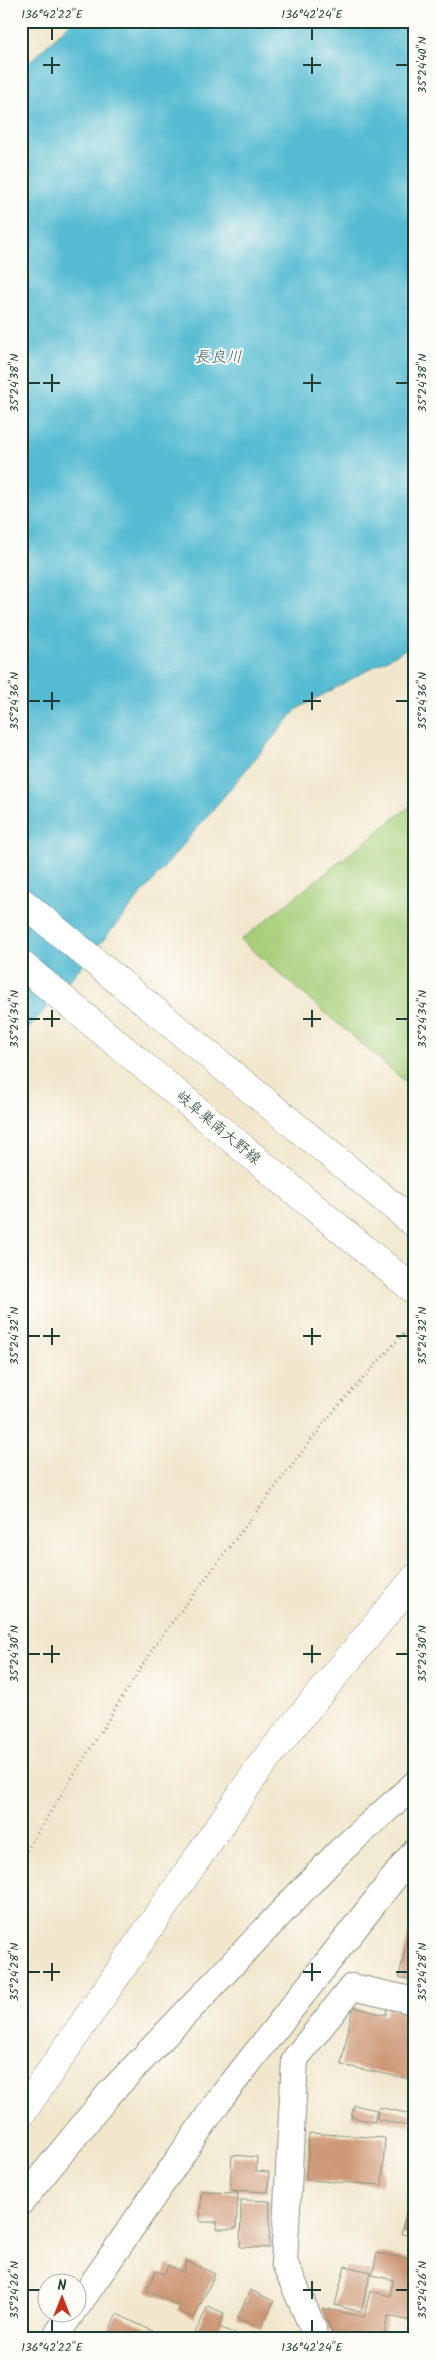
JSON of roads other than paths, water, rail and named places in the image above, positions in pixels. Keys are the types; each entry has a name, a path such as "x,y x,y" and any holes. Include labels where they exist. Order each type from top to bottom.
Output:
{"main road":[{"path":"21,901 415,1224"},
{"name":"岐阜巣南大野線","path":"21,964 415,1291"},
{"path":"21,2114 265,1760 415,1578"}],"street":[{"path":"21,2202 108,2095 338,1853 415,1784"},
{"path":"88,2290 220,2099 415,1851"},
{"path":"314,2339 313,2328 284,2262 295,2059 352,1987 415,2001"},
{"path":"54,2339 65,2322"}],"water":[{"name":"長良川","path":"72,21 415,21 415,644 297,709 21,1038 21,71"}]}
